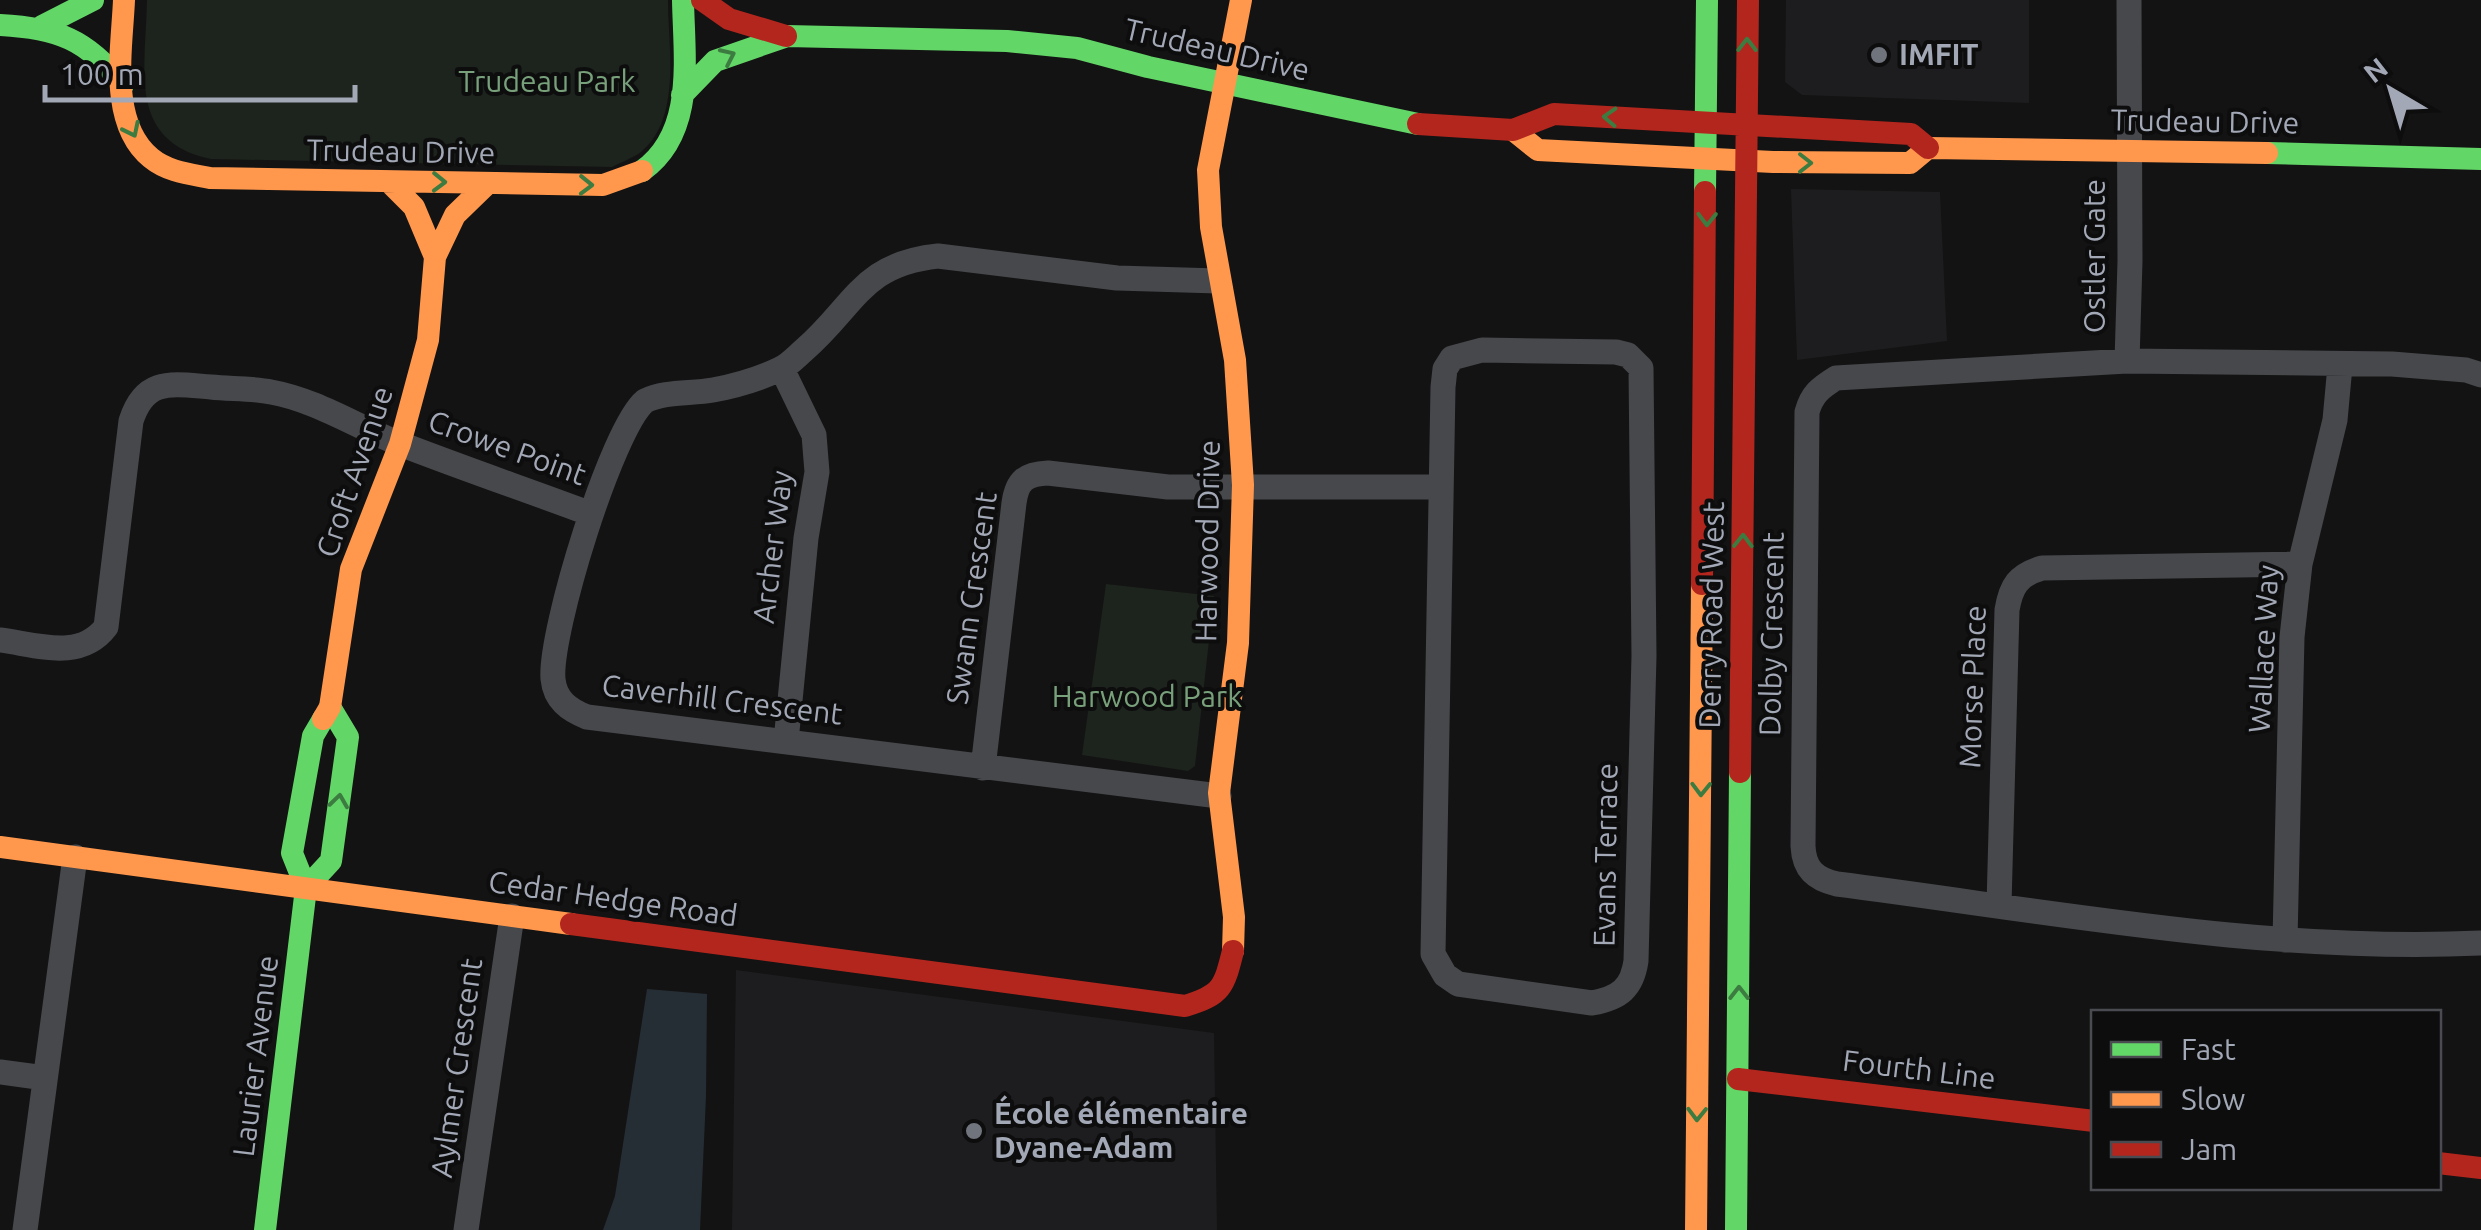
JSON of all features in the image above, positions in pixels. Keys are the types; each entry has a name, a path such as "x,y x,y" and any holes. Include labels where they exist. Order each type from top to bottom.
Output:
{"street":[{"path":"42,26 93,0"},
{"name":"Trudeau Drive","path":"124,0 125,121 133,138 158,164 174,173 210,178 603,186 632,178 658,163 680,123 683,0"},
{"name":"Trudeau Drive","path":"702,0 729,19 787,36 908,37 1077,48 1410,124 1513,130 1554,114 1911,134 1928,148 2481,159"},
{"name":"Harwood Drive","path":"1216,996 1228,977 1234,916 1219,796 1239,643 1243,486 1236,374 1218,281 1208,168 1242,0"},
{"name":"Derry Road West","path":"1696,1230 1708,0"},
{"name":"Derry Road West","path":"1736,1230 1748,0"},
{"name":"Ostler Gate","path":"2127,361 2130,0"},
{"path":"0,24 42,26 94,51 123,85"},
{"name":"Trudeau Drive","path":"682,95 718,59 787,36"},
{"name":"Trudeau Drive","path":"1513,130 1538,150 1748,160 1910,163 1928,148"},
{"name":"Croft Avenue","path":"389,182 414,207 435,257"},
{"name":"Croft Avenue","path":"330,706 348,736 331,860 306,888 292,853 312,736 330,706 351,569 400,444 428,340 435,257 455,216 488,183"},
{"name":"Caverhill Crescent","path":"1218,281 1132,280 938,256 917,258 892,265 873,278 824,333 782,369 716,390 645,400 630,420 592,514 563,605 553,681 564,704 572,712 587,717 1219,796"},
{"name":"Evans Terrace","path":"1501,350 1616,352 1636,361 1642,382 1644,656 1636,961 1629,986 1620,995 1606,1000 1592,1003 1458,984 1445,974 1433,954 1439,487 1443,387 1445,369 1452,358 1466,352 1501,350"},
{"name":"Dolby Crescent","path":"2481,375 2466,370 2392,364 2127,361 1836,378 1811,397 1807,412 1803,861 1822,880 1837,884 2285,940 2481,943"},
{"name":"Wallace Way","path":"2285,940 2292,637 2300,564 2335,420 2340,366"},
{"name":"Archer Way","path":"782,369 814,435 817,472 806,538 786,741"},
{"name":"Crowe Point","path":"0,640 64,649 96,640 106,627 131,421 137,402 146,392 174,385 272,392 592,514"},
{"name":"Swann Crescent","path":"984,768 1016,488 1023,478 1048,473 1168,487 1243,486"},
{"path":"1243,486 1439,487"},
{"name":"Morse Place","path":"1999,905 2007,610 2010,590 2017,580 2042,568 2300,564"},
{"name":"Cedar Hedge Road","path":"0,847 1185,1006 1201,1004 1216,996"},
{"path":"25,1230 75,857"},
{"name":"Laurier Avenue","path":"266,1230 306,888"},
{"name":"Aylmer Crescent","path":"466,1230 512,916"},
{"path":"0,1072 46,1078"},
{"name":"Fourth Line","path":"1738,1079 2091,1121"},
{"path":"2441,1163 2480,1163"}],"shaded area":[{"path":"1786,0 2029,0 2029,103 1802,95 1785,82"},
{"path":"1791,189 1940,192 1947,341 1797,360"},
{"name":"École élémentaire Dyane-Adam","path":"736,970 1214,1033 1217,1230 732,1230"},
{"path":"647,989 707,994 700,1230 603,1230 615,1196"}],"green space":[{"name":"Trudeau Park","path":"147,0 668,0 668,101 654,138 641,152 612,167 211,159 184,150 165,136 153,119 144,75"},
{"name":"Harwood Park","path":"1106,584 1214,596 1195,766 1188,771 1082,755"}],"traffic: fast":[{"path":"42,26 93,0"},
{"path":"642,171 659,155 679,115 685,70 683,0"},
{"path":"1705,192 1707,0"},
{"path":"0,25 38,29 69,39 97,57 123,85"},
{"path":"682,95 715,61 787,36 1007,41 1077,48 1148,67 1418,124"},
{"path":"2267,153 2481,159"},
{"path":"306,888 331,861 348,737 330,707"},
{"path":"265,1230 306,888 292,853 313,736 323,719"},
{"path":"1736,1230 1740,772"}],"traffic: slow":[{"path":"124,0 120,62 128,125 151,158 187,174 210,178 603,185 642,171"},
{"path":"1233,951 1234,917 1219,793 1238,643 1243,485 1235,360 1211,227 1208,170 1241,0"},
{"path":"1513,130 1538,150 1773,162 1910,163 1928,148 2267,153"},
{"path":"323,719 330,707 351,569 400,444 428,340 435,257 414,207 389,182"},
{"path":"435,257 455,215 488,183"},
{"path":"1696,1230 1702,584"},
{"path":"0,847 571,924"}],"traffic: jam":[{"path":"702,0 729,19 786,36"},
{"path":"1740,772 1748,0"},
{"path":"1418,124 1513,130 1554,114 1911,134 1928,148"},
{"path":"1702,584 1705,192"},
{"path":"571,924 1185,1006 1220,988 1233,951"},
{"path":"1738,1079 2091,1121"},
{"path":"2441,1163 2481,1168"}],"place":[{"name":"IMFIT","path":"1879,55"},
{"name":"École élémentaire Dyane-Adam","path":"974,1131"}]}
